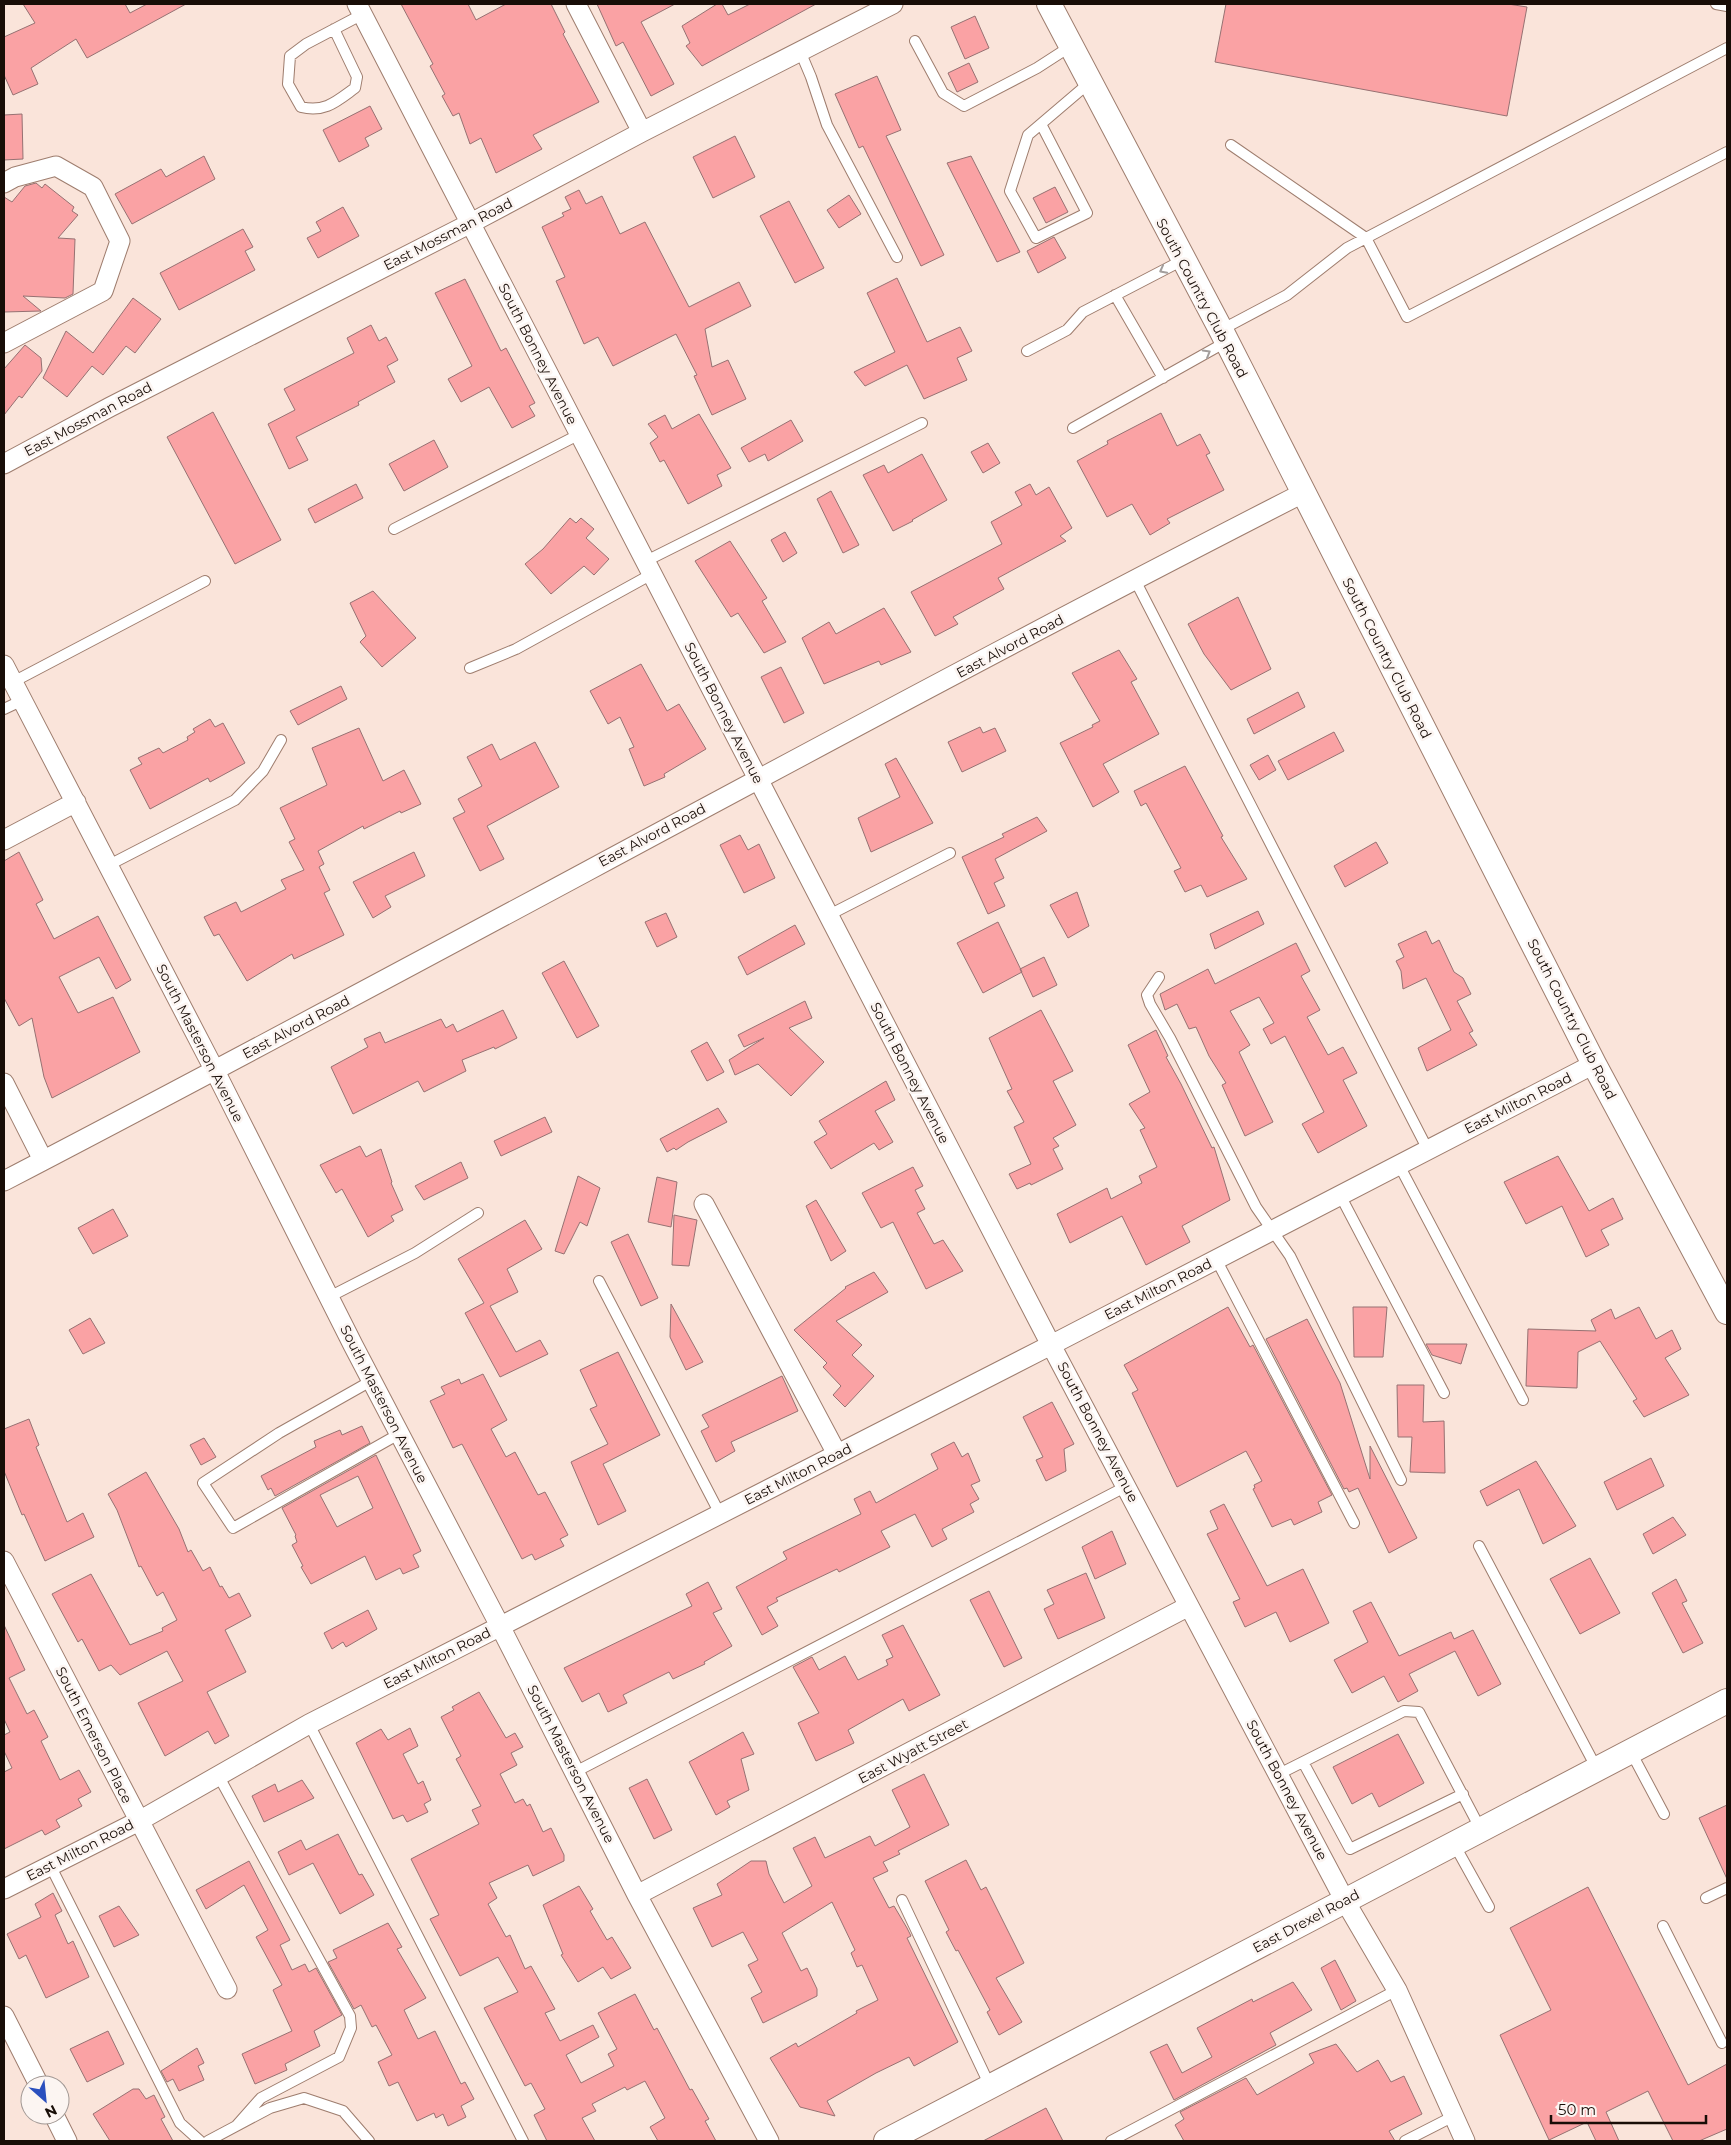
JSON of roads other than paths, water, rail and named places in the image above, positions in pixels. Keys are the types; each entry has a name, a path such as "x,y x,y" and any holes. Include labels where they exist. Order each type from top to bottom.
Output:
{"street":[{"path":"576,4 642,132"},
{"name":"East Mossman Road","path":"4,464 116,404 471,223 642,132 893,4"},
{"name":"South Country Club Road","path":"1049,4 1223,336 1594,1064 1727,1312"},
{"name":"South Bonney Avenue","path":"360,9 1051,1345 1345,1901 1397,1990 1465,2141"},
{"path":"4,183 15,177 56,166 93,187 120,242 103,291 4,343"},
{"name":"East Alvord Road","path":"4,1181 215,1071 758,778 1303,493"},
{"name":"South Masterson Avenue","path":"4,665 109,865 371,1381 500,1626 637,1895 769,2141"},
{"path":"4,840 76,802"},
{"name":"East Milton Road","path":"4,1889 139,1821 309,1724 1051,1345 1594,1064"},
{"path":"4,1083 44,1160"},
{"path":"704,1204 837,1454"},
{"name":"South Emerson Place","path":"4,1562 226,1989"},
{"name":"East Wyatt Street","path":"637,1895 1189,1606"},
{"name":"East Drexel Road","path":"886,2141 1727,1701"},
{"path":"4,2016 34,2075"},
{"path":"59,2125 67,2141"}],"lane":[{"path":"1716,4 1727,6"},
{"path":"334,29 352,63 357,77 355,88 334,103 314,110 301,108 288,84 290,56 306,44 334,29 360,9"},
{"path":"915,41 943,93 964,106 1037,68 1071,46"},
{"path":"1073,428 1187,364 1223,336 1287,295 1347,248 1727,48"},
{"path":"800,51 827,125 897,257"},
{"path":"1041,124 1087,213 1036,238 1010,191 1028,135 1041,124 1090,83"},
{"path":"1231,145 1366,238 1407,317 1727,152"},
{"path":"1027,350 1067,330 1083,312 1183,260"},
{"path":"1115,295 1163,378"},
{"path":"470,668 516,649 584,609 649,567 922,422"},
{"path":"394,529 580,434"},
{"path":"1135,580 1428,1150"},
{"path":"13,682 205,581"},
{"path":"4,710 23,700"},
{"path":"109,865 234,800 263,771 281,740"},
{"path":"829,915 950,853"},
{"path":"1159,977 1147,995 1150,1004 1170,1038 1256,1207 1290,1256 1401,1480"},
{"path":"1400,1165 1523,1400"},
{"path":"1340,1195 1444,1393"},
{"path":"329,1297 415,1254 478,1213"},
{"path":"1216,1259 1354,1523"},
{"path":"599,1281 720,1514"},
{"path":"371,1381 279,1433 203,1483 233,1528 399,1434"},
{"path":"575,1772 1127,1486"},
{"path":"1479,1546 1597,1769"},
{"path":"1279,1774 1404,1711 1418,1712 1481,1830"},
{"path":"309,1724 523,2141"},
{"path":"1631,1752 1664,1814"},
{"path":"1303,1762 1350,1849 1463,1794"},
{"path":"218,1775 350,2016 351,2028 339,2057 261,2098 237,2125"},
{"path":"1454,1844 1489,1907"},
{"path":"50,1865 180,2124 200,2141"},
{"path":"1706,1898 1727,1888"},
{"path":"902,1900 990,2086"},
{"path":"1663,1926 1722,2043"},
{"path":"1111,2141 1397,1990"},
{"path":"208,2141 270,2108 304,2098 343,2111 369,2141"},
{"path":"1405,2141 1454,2116"}]}
